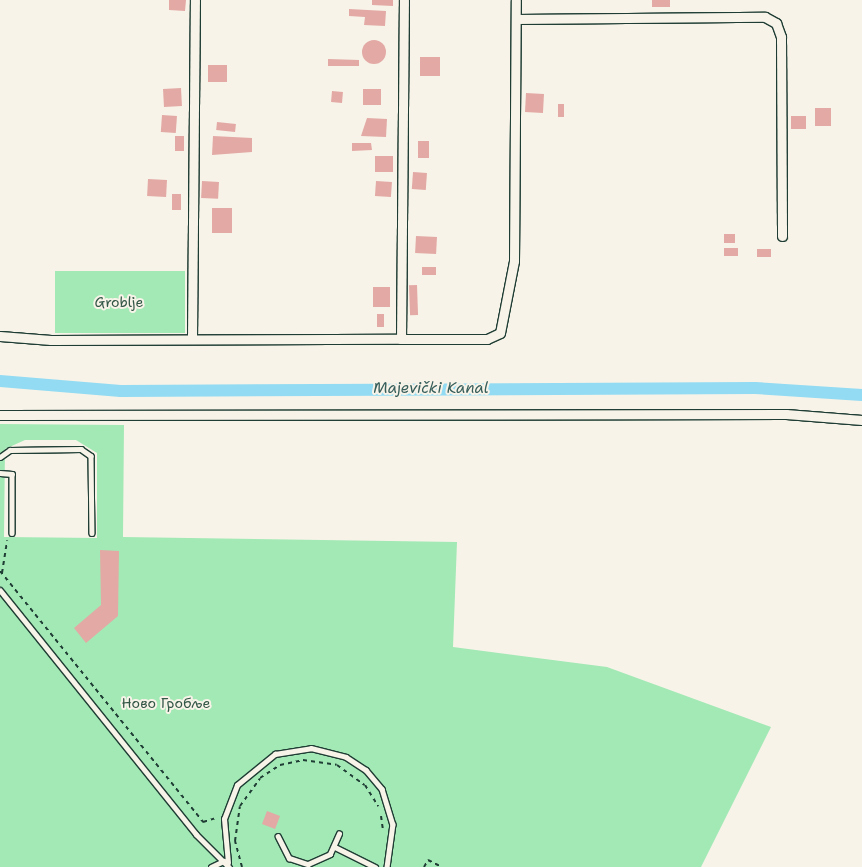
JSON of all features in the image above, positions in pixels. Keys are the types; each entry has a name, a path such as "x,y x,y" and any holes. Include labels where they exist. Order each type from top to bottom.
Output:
{"street":[{"path":"192,337 195,0"},
{"path":"401,340 404,0"},
{"path":"0,336 51,340 192,337 401,340 487,339 500,333 514,261 516,0"},
{"path":"516,19 765,17 776,23 781,37 782,236"},
{"path":"0,415 786,414 862,420"}],"lane":[{"path":"0,457 10,450 82,449 91,456 92,533"},
{"path":"0,473 12,474 12,533"},
{"path":"0,590 229,867"},
{"path":"229,867 224,820 238,785 264,760 299,748 335,752 366,770 387,800 394,836 387,867"},
{"path":"278,836 284,853 295,861 308,865 324,860 335,847 339,834"},
{"path":"335,847 376,867"},
{"path":"211,867 224,861"},
{"path":"292,867 295,861"}],"path":[{"path":"12,533 7,535 1,572 203,822 224,820 236,822"},
{"path":"242,867 235,841 236,822 245,796 260,778 286,764 314,760 348,770 365,785 381,816 383,839"},
{"path":"424,867 428,860 442,867"}],"green space":[{"name":"Groblje","path":"55,271 185,271 185,333 55,333"},
{"name":"Ново Гробље","path":"0,424 124,425 123,537 457,542 453,647 607,667 771,727 701,867 0,867","holes":["25,440 76,440 97,453 97,538 4,537 5,449"]}],"building":[{"path":"169,0 186,0 185,11 169,10"},
{"path":"372,0 393,0 393,6 372,5"},
{"path":"652,0 670,0 670,7 652,7"},
{"path":"349,9 386,11 385,26 364,25 365,17 349,16"},
{"path":"374,40 383,43 386,52 383,61 374,64 365,61 362,52 365,43"},
{"path":"420,57 440,57 440,76 420,76"},
{"path":"328,59 359,60 359,66 328,66"},
{"path":"208,65 227,65 227,82 208,82"},
{"path":"181,88 182,106 164,107 163,89"},
{"path":"363,89 381,89 381,105 363,105"},
{"path":"332,91 343,92 342,103 331,102"},
{"path":"526,93 544,94 543,113 525,112"},
{"path":"558,104 564,104 564,117 558,117"},
{"path":"815,108 831,108 831,126 815,126"},
{"path":"162,115 177,116 176,133 161,132"},
{"path":"791,116 806,116 806,129 791,129"},
{"path":"367,118 387,119 386,137 361,136"},
{"path":"217,122 236,124 235,132 216,130"},
{"path":"175,136 184,136 184,151 175,151"},
{"path":"213,136 252,138 252,152 212,155"},
{"path":"418,141 429,141 429,158 418,158"},
{"path":"352,143 371,143 372,150 352,151"},
{"path":"375,156 393,156 393,172 375,172"},
{"path":"413,172 427,173 426,190 412,189"},
{"path":"148,179 167,180 166,197 147,196"},
{"path":"202,181 219,182 218,199 201,198"},
{"path":"376,181 392,182 391,197 375,196"},
{"path":"172,194 181,194 181,210 172,210"},
{"path":"212,208 232,208 232,233 212,233"},
{"path":"724,234 735,234 735,243 724,243"},
{"path":"416,236 437,237 436,254 415,253"},
{"path":"724,248 738,248 738,256 724,256"},
{"path":"757,249 771,249 771,257 757,257"},
{"path":"422,267 436,267 436,275 422,275"},
{"path":"409,285 417,285 418,315 410,315"},
{"path":"373,287 390,287 390,307 373,307"},
{"path":"377,314 384,314 384,327 377,327"},
{"path":"100,550 119,551 118,616 86,643 74,628 101,605"},
{"path":"267,811 280,816 275,829 262,824"}],"waterway":[{"name":"Majevički Kanal","path":"0,381 121,391 755,388 862,395"}]}
